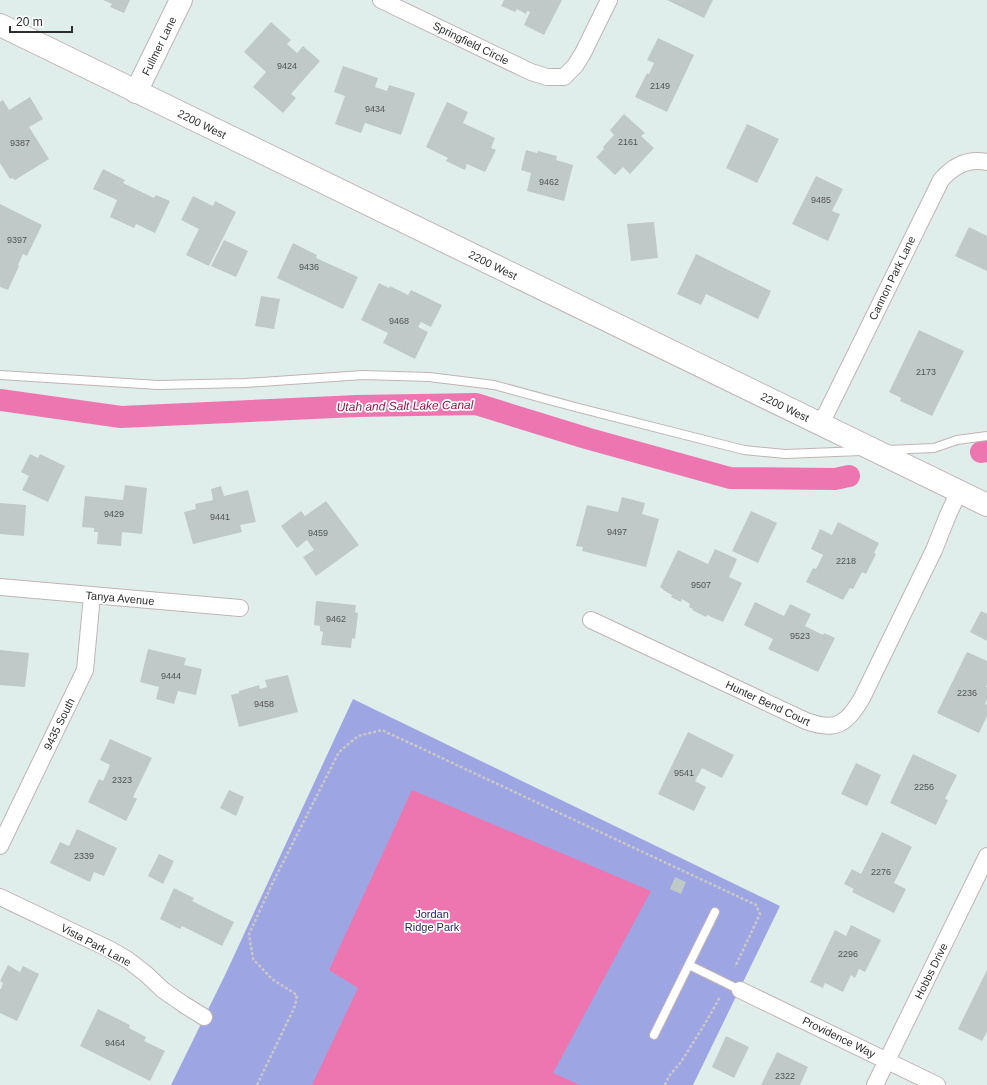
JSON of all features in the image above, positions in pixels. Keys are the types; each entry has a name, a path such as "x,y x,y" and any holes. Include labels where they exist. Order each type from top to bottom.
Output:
{"street":[{"name":"Fullmer Lane","path":"136,92 181,0"},
{"name":"Springfield Circle","path":"381,0 531,72 546,77 564,77 574,66 583,53 609,0"},
{"name":"2200 West","path":"0,25 987,505"},
{"name":"Cannon Park Lane","path":"822,424 941,180 954,167 963,163 981,160 987,162"},
{"name":"Hunter Bend Court","path":"591,620 806,721 824,726 833,726 845,721 855,710 862,698 934,550 959,491"},
{"name":"Tanya Avenue","path":"0,587 240,608"},
{"name":"9435 South","path":"0,846 85,670 92,596"},
{"name":"Hobbs Drive","path":"875,1085 987,856"},
{"name":"Vista Park Lane","path":"0,897 109,949 128,960 163,990 178,1001 204,1016"},
{"name":"Providence Way","path":"740,990 937,1085"}],"lane":[{"path":"0,375 158,385 245,383 363,375 429,377 494,385 744,450 785,454 934,448 957,440 987,436"},
{"path":"654,1035 715,912"},
{"path":"689,965 740,990"}],"path":[{"path":"257,1085 295,1006 297,995 272,979 252,959 250,934 273,882 339,752 358,736 382,730 756,905 760,914 735,967"},
{"path":"665,1085 669,1076 681,1062 706,1022 720,997"}],"green space":[{"name":"Jordan Ridge Park","path":"353,699 780,906 693,1085 171,1085 226,973"}],"shaded area":[{"path":"412,790 651,891 553,1073 580,1085 312,1085 358,988 329,970"}],"building":[{"path":"103,0 130,0 124,13 110,7 112,4"},
{"path":"504,0 562,0 544,35 524,25 530,12 527,11 526,14 517,9 515,12 501,6"},
{"path":"667,0 713,0 704,18"},
{"path":"271,22 291,40 287,44 297,53 303,46 320,61 291,94 296,98 283,113 253,87 266,72 244,52"},
{"path":"658,38 694,55 667,112 635,97 647,73 649,74 654,63 647,60"},
{"path":"343,66 378,78 375,87 387,91 389,85 415,93 401,135 365,123 361,133 335,124 345,96 334,92"},
{"path":"30,97 43,119 29,127 49,159 15,180 12,178 10,179 0,163 0,102 3,100 9,110"},
{"path":"447,102 468,112 463,123 495,138 491,148 496,150 485,172 467,164 465,170 446,161 448,158 426,147"},
{"path":"624,114 645,133 641,136 654,148 630,174 623,167 615,175 596,157 614,135 610,130"},
{"path":"747,124 779,139 757,183 726,168"},
{"path":"526,150 537,153 538,151 557,156 556,160 573,165 564,201 527,191 531,173 521,170"},
{"path":"103,169 125,180 123,183 154,198 156,195 170,201 155,233 136,224 134,228 110,217 117,200 93,189"},
{"path":"816,176 843,189 832,211 840,214 828,241 792,224"},
{"path":"193,196 213,206 215,201 236,212 209,266 186,255 199,229 181,220"},
{"path":"0,204 42,225 27,256 23,254 8,290 0,287"},
{"path":"654,222 658,258 631,261 627,224"},
{"path":"969,227 987,236 987,271 955,256"},
{"path":"224,240 248,251 236,277 211,266"},
{"path":"293,243 317,255 316,258 358,277 343,309 277,278"},
{"path":"696,254 771,291 758,319 706,294 701,305 677,294"},
{"path":"379,283 389,288 390,286 408,295 411,290 442,305 431,327 421,322 418,327 428,332 415,359 383,343 388,333 361,320"},
{"path":"261,296 280,299 274,329 255,326"},
{"path":"919,330 964,351 932,416 900,401 901,398 889,392"},
{"path":"30,454 38,458 40,454 65,466 48,502 22,490 29,476 21,472"},
{"path":"125,485 147,488 142,534 122,532 121,546 97,544 98,532 94,532 94,528 82,527 85,496 123,500"},
{"path":"221,486 224,496 248,490 256,522 240,525 242,532 193,544 184,512 196,509 195,504 213,500 211,489"},
{"path":"622,497 645,503 642,514 659,519 646,567 582,551 583,547 576,546 587,505 618,512"},
{"path":"326,501 359,545 316,576 303,557 314,550 307,540 297,548 281,526 301,511 305,516"},
{"path":"0,503 26,505 24,536 0,534"},
{"path":"751,511 777,523 758,563 732,551"},
{"path":"838,522 879,543 874,553 876,554 866,574 862,572 853,589 850,588 843,600 806,582 813,568 816,569 823,555 811,549 820,529 832,535"},
{"path":"715,549 737,559 729,577 742,583 723,622 707,615 706,617 692,610 693,609 689,607 690,604 682,599 681,602 671,597 672,595 660,587 678,550 708,564"},
{"path":"316,601 356,605 355,612 358,613 355,639 352,638 351,648 321,645 323,632 320,631 320,626 314,625"},
{"path":"755,602 784,616 790,604 811,614 805,626 823,635 824,633 835,638 818,672 768,649 773,639 744,625"},
{"path":"981,611 987,614 987,641 970,632"},
{"path":"148,649 186,658 184,665 202,669 196,695 178,691 174,704 156,699 159,687 140,682"},
{"path":"0,650 29,653 25,687 0,685"},
{"path":"967,652 987,661 987,699 985,704 987,705 987,716 979,733 937,713"},
{"path":"288,675 298,712 239,727 231,695 259,685 260,689 267,687 265,680"},
{"path":"688,732 734,755 722,778 702,768 695,781 706,787 694,811 658,794"},
{"path":"110,739 152,758 133,797 137,799 126,821 88,802 99,779 103,781 110,765 100,760"},
{"path":"913,754 957,775 945,799 948,800 936,825 890,803"},
{"path":"856,763 881,775 867,806 841,794"},
{"path":"229,790 244,797 236,816 220,808"},
{"path":"77,829 117,848 104,876 94,872 90,882 50,863 60,842 69,846"},
{"path":"882,832 912,847 894,883 906,889 894,913 852,892 854,889 844,884 852,869 861,874"},
{"path":"159,854 174,861 163,884 148,876"},
{"path":"675,877 686,882 681,894 670,889"},
{"path":"174,888 194,898 192,901 234,922 222,946 182,926 180,929 160,919"},
{"path":"851,925 881,940 865,972 859,969 855,978 851,975 843,992 825,983 823,988 810,982 835,930 846,936"},
{"path":"8,965 20,972 23,966 39,974 17,1021 0,1013 0,989 3,983 0,981"},
{"path":"987,970 987,1032 982,1041 958,1029"},
{"path":"98,1009 130,1025 129,1028 146,1037 144,1041 165,1051 150,1081 80,1046"},
{"path":"726,1036 749,1047 734,1078 712,1067"},
{"path":"777,1052 808,1067 800,1085 761,1085"}],"waterway":[{"name":"Utah and Salt Lake Canal","path":"0,400 121,417 357,406 476,404 586,438 730,478 835,479 849,476"},
{"name":"Utah and Salt Lake Canal","path":"981,452 987,451"}]}
